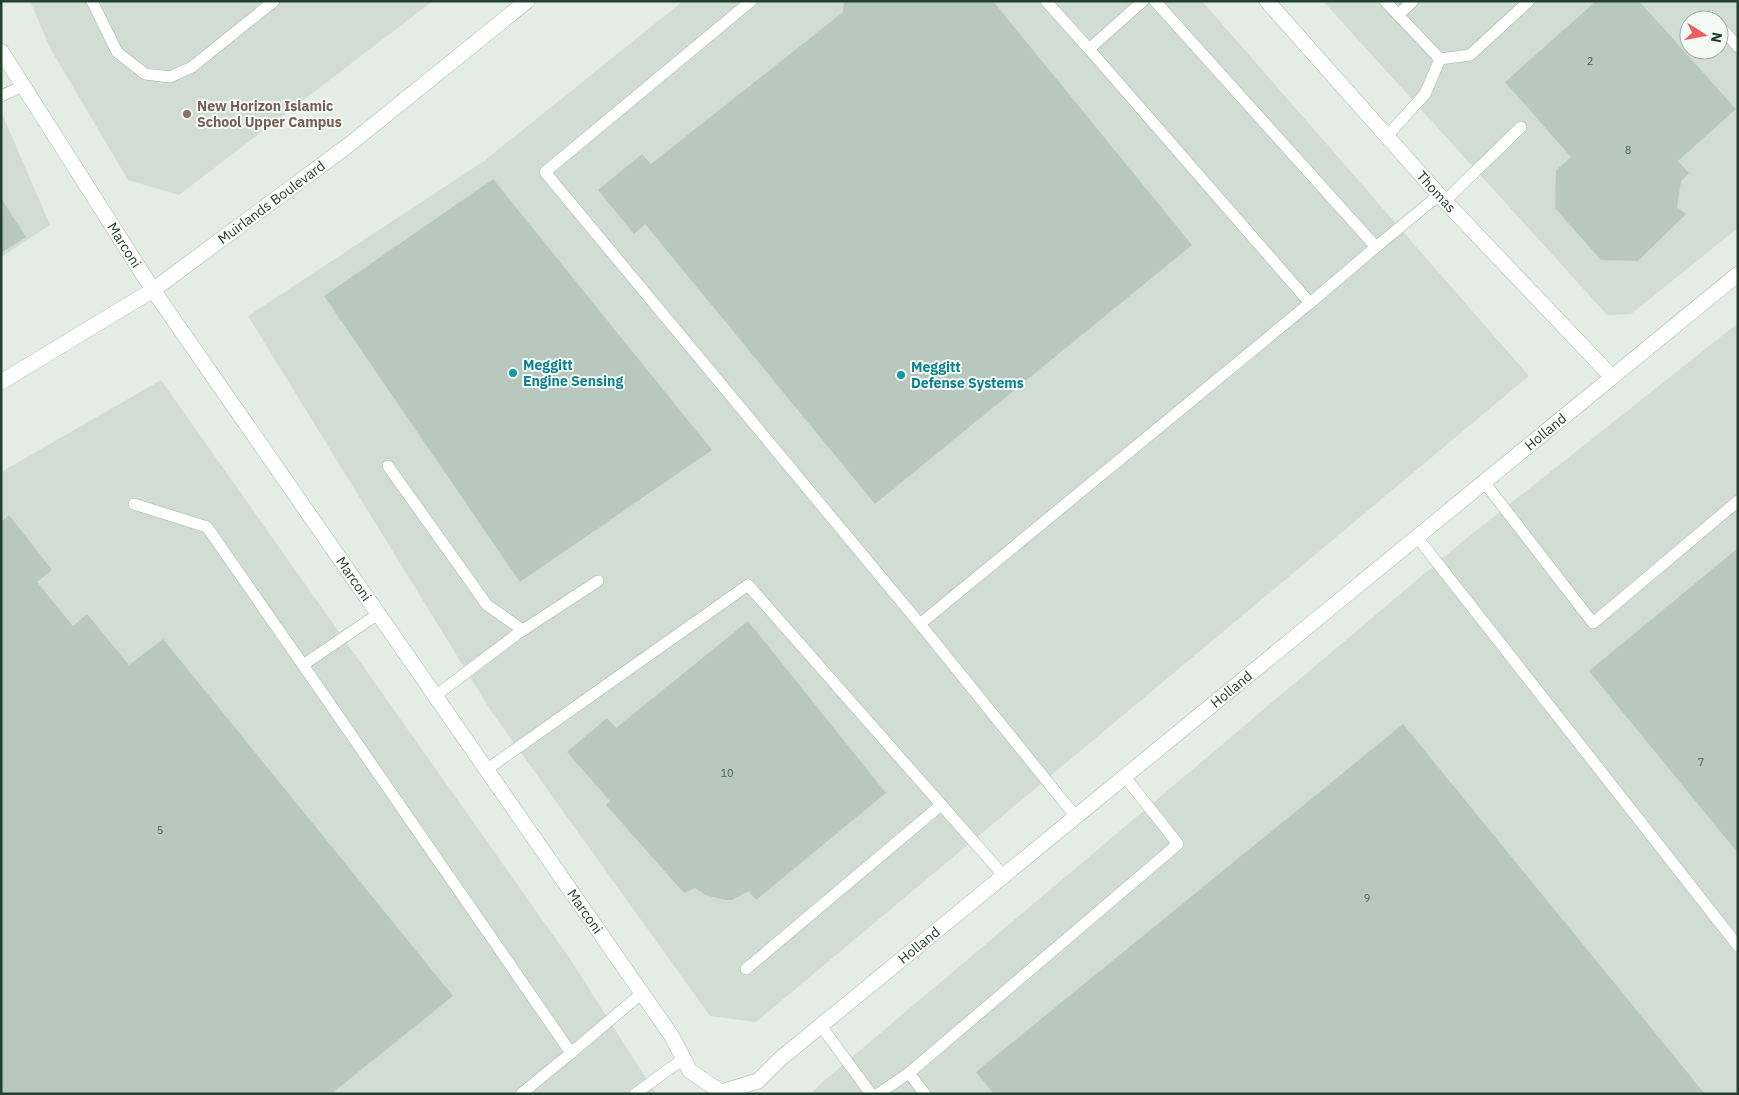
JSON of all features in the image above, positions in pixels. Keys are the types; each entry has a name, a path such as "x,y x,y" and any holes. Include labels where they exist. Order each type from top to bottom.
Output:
{"street":[{"name":"Muirlands Boulevard","path":"1,382 153,290 350,144 527,1"},
{"name":"Thomas","path":"1267,1 1442,198 1612,377"},
{"name":"Marconi","path":"1,51 153,290 671,1035 690,1071 721,1092"},
{"name":"Holland","path":"721,1092 758,1081 1004,876 1738,274"}],"lane":[{"path":"92,1 117,52 145,74 170,77 192,67 274,1"},
{"path":"751,1 545,172 920,624 1076,817"},
{"path":"1046,1 1310,303"},
{"path":"1089,50 1143,1"},
{"path":"1155,1 1376,247"},
{"path":"1385,1 1440,59"},
{"path":"1398,15 1413,1"},
{"path":"1440,59 1470,55 1529,1"},
{"path":"1729,37 1738,47"},
{"path":"1387,136 1425,94 1440,59"},
{"path":"1,96 23,86"},
{"path":"920,624 1376,247 1442,198 1521,128"},
{"path":"388,466 487,605 523,630"},
{"path":"1484,482 1593,623 1738,501"},
{"path":"134,504 207,527 571,1053"},
{"path":"1417,537 1738,946"},
{"path":"435,696 523,630 598,581"},
{"path":"486,770 748,585 1004,876"},
{"path":"303,665 378,614"},
{"path":"878,1094 909,1073 1178,844 1125,777"},
{"path":"746,969 941,805"},
{"path":"521,1094 642,994"},
{"path":"822,1026 871,1094"},
{"path":"635,1094 683,1058"},
{"path":"909,1073 925,1094"}],"shaded area":[{"name":"New Horizon Islamic School Upper Campus","path":"30,1 433,1 179,195 128,180 50,48"},
{"path":"683,1 1202,1 1529,376 756,1022 710,1016 491,711 248,316 484,161"},
{"path":"1323,1 1738,1 1738,228 1631,314 1607,315"},
{"path":"1,111 50,225 1,257"},
{"path":"1738,323 1738,1094 811,1094 820,1084 1463,541"},
{"path":"161,380 570,959 656,1094 1,1094 1,472"}],"building":[{"name":"Meggitt Defense Systems","path":"844,1 993,1 1192,245 875,504 645,224 634,234 598,190 642,154 651,164 843,12"},
{"path":"1596,1 1639,1 1679,46 1679,60 1692,60 1736,109 1678,161 1689,173 1681,181 1677,207 1686,214 1638,261 1601,260 1555,208 1556,170 1571,157 1505,82"},
{"name":"Meggitt Engine Sensing","path":"493,179 712,450 520,582 324,296"},
{"path":"1,198 26,237 1,253"},
{"path":"9,515 52,570 37,582 73,626 87,614 129,665 163,639 453,996 331,1094 1,1094 1,522"},
{"path":"1738,548 1738,853 1589,671"},
{"path":"748,621 886,793 756,900 749,891 732,900 725,900 705,895 695,888 684,893 606,805 610,801 567,752 607,718 616,728"},
{"path":"1403,724 1705,1094 994,1094 976,1072"}],"place":[{"name":"New Horizon Islamic School Upper Campus","path":"187,114"},
{"name":"Meggitt Engine Sensing","path":"513,373"},
{"name":"Meggitt Defense Systems","path":"901,375"}]}
